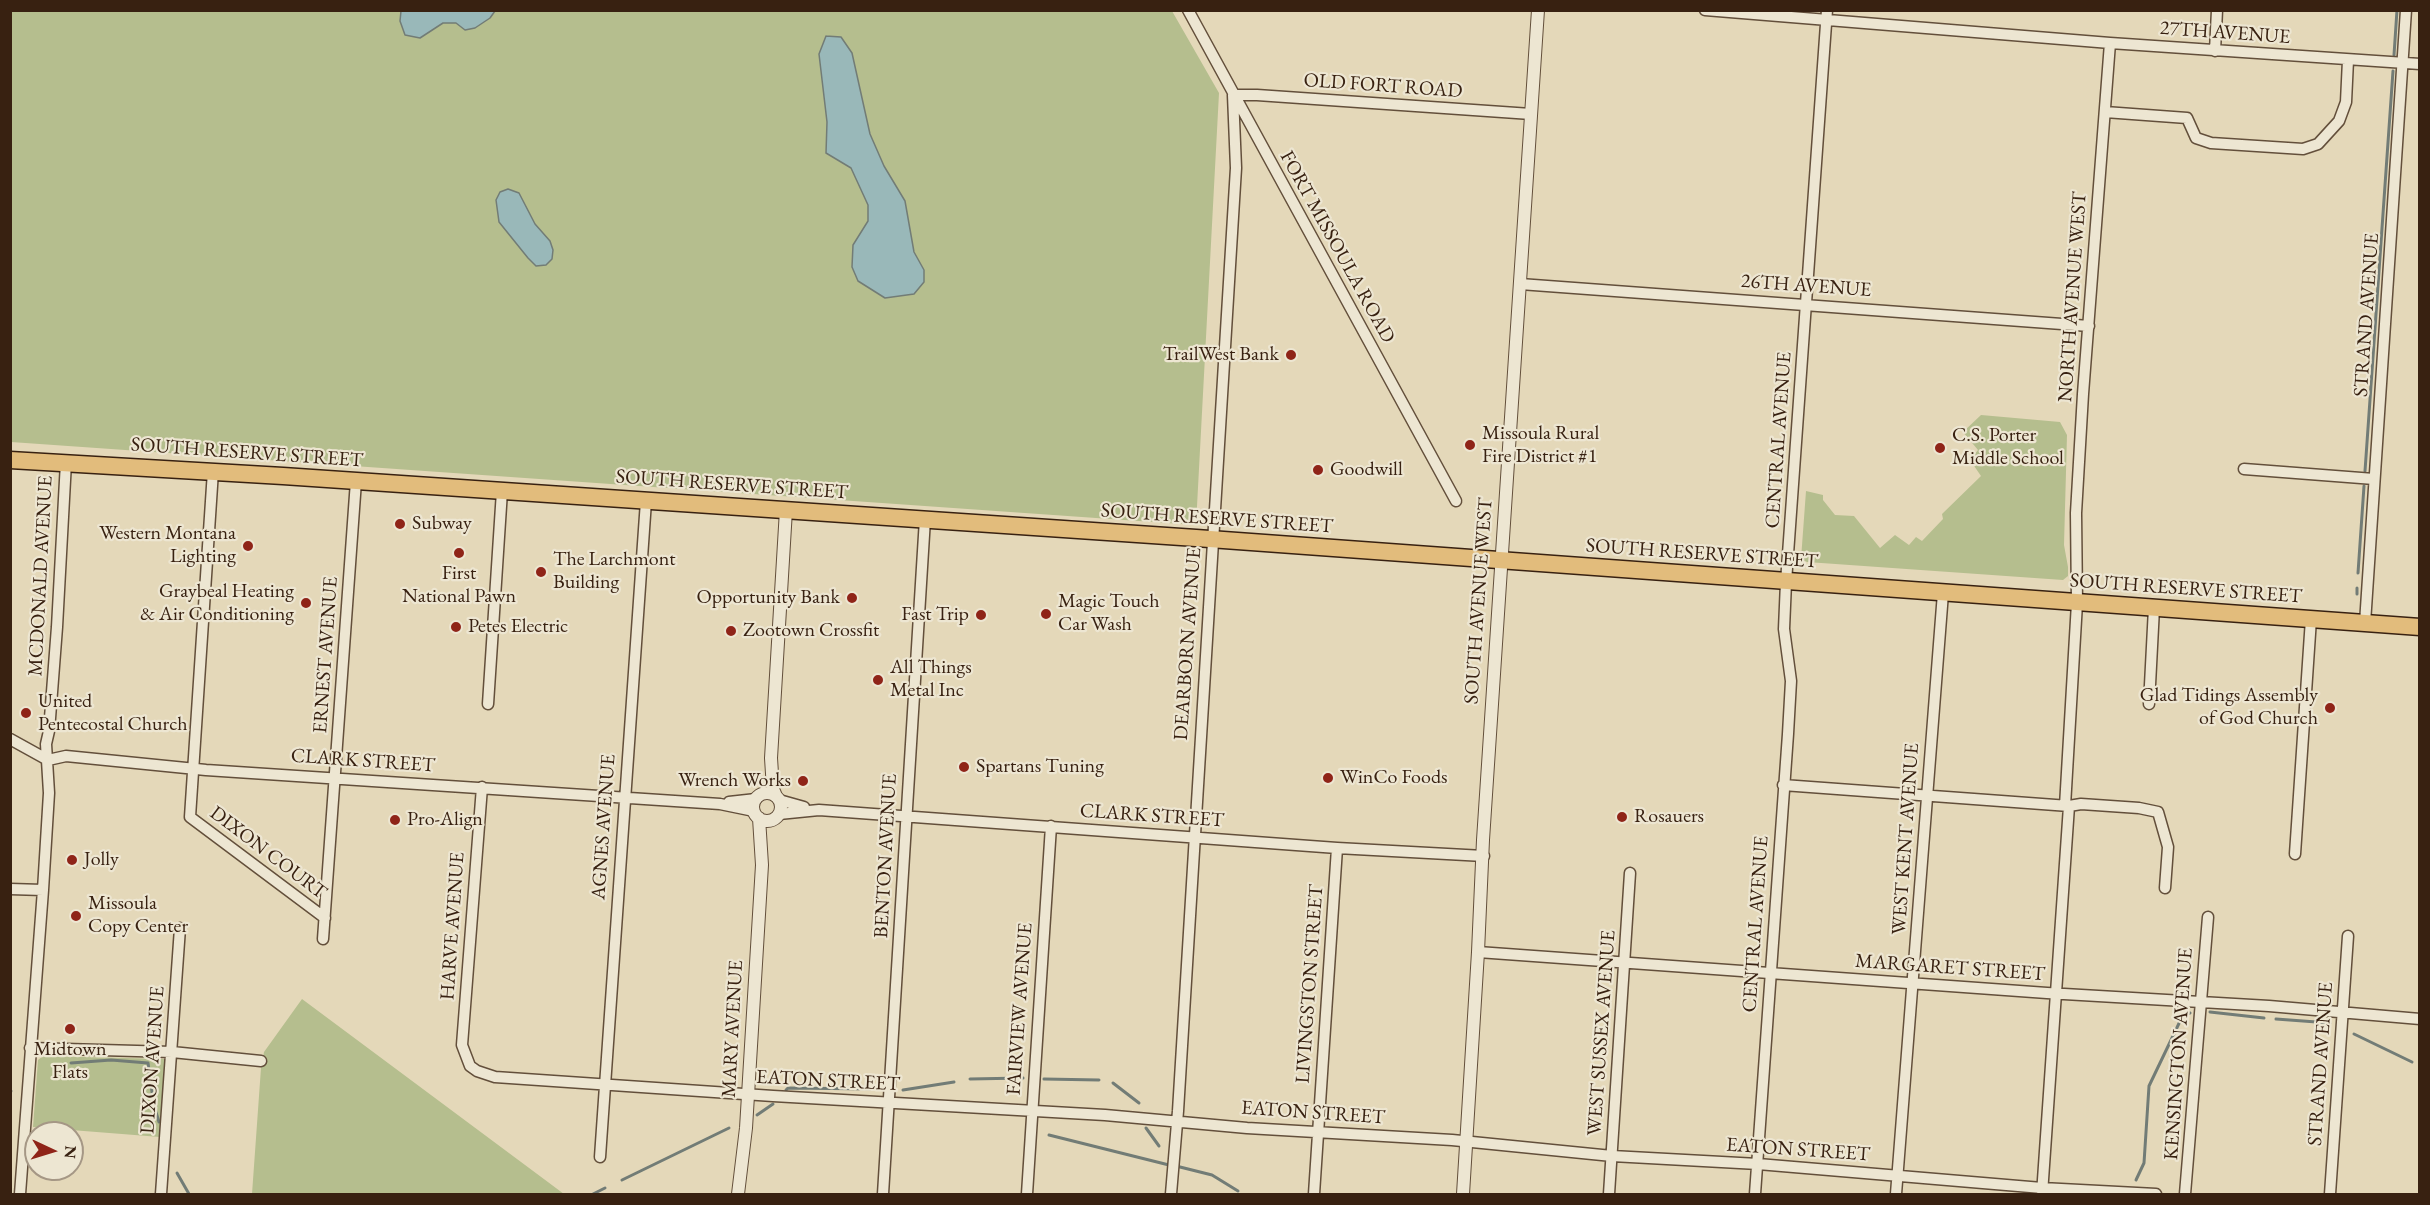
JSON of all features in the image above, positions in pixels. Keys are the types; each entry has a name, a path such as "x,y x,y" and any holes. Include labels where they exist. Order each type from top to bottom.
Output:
{"highway":[{"name":"SOUTH RESERVE STREET","path":"10,460 213,471 925,519 2420,627"}],"street":[{"name":"FORT MISSOULA ROAD","path":"1188,10 1456,501"},
{"name":"SOUTH AVENUE WEST","path":"1463,1194 1484,856 1483,840 1538,10"},
{"name":"27TH AVENUE","path":"1705,10 1827,16 2110,43 2420,64"},
{"path":"2215,51 2217,10"},
{"name":"STRAND AVENUE","path":"2365,623 2406,10"},
{"name":"CENTRAL AVENUE","path":"1755,1194 1791,681 1784,628 1786,582 1827,16"},
{"name":"NORTH AVENUE WEST","path":"2042,1191 2067,806 2076,603 2076,513 2110,43"},
{"path":"2105,112 2187,118 2196,138 2211,143 2303,149 2318,144 2339,121 2346,102 2349,60"},
{"name":"OLD FORT ROAD","path":"1233,95 1531,114"},
{"name":"DEARBORN AVENUE","path":"1171,1194 1236,168 1233,95"},
{"name":"26TH AVENUE","path":"1520,284 2089,326"},
{"name":"MCDONALD AVENUE","path":"20,1194 43,890 49,793 46,744 56,639 66,462"},
{"path":"2244,470 2374,479"},
{"path":"192,768 213,471"},
{"name":"ERNEST AVENUE","path":"323,939 356,481"},
{"path":"488,704 502,491"},
{"name":"AGNES AVENUE","path":"600,1157 645,501"},
{"path":"778,798 773,789 771,758 786,510"},
{"name":"BENTON AVENUE","path":"883,1194 925,519"},
{"name":"WEST KENT AVENUE","path":"1896,1194 1944,593"},
{"path":"2149,704 2154,608"},
{"path":"2295,854 2311,619"},
{"path":"10,739 48,760"},
{"name":"CLARK STREET","path":"48,760 66,756 192,768 720,804 763,809 819,810 1337,848 1484,856"},
{"path":"763,809 771,758"},
{"name":"DIXON COURT","path":"192,768 190,817 325,918"},
{"path":"1783,785 2067,806 2081,804 2139,808 2158,812 2168,847 2165,888"},
{"name":"HARVE AVENUE","path":"470,1066 462,1045 482,787"},
{"path":"763,809 768,793 819,810"},
{"path":"763,809 778,798"},
{"name":"MARY AVENUE","path":"738,1194 748,1094 762,865 763,809"},
{"name":"FAIRVIEW AVENUE","path":"1027,1194 1051,826"},
{"name":"LIVINGSTON STREET","path":"1314,1194 1337,848"},
{"name":"WEST SUSSEX AVENUE","path":"1609,1194 1630,873"},
{"path":"10,889 43,890"},
{"name":"KENSINGTON AVENUE","path":"2185,1194 2208,917"},
{"name":"DIXON AVENUE","path":"161,1194 180,928"},
{"name":"STRAND AVENUE","path":"2330,1194 2348,936"},
{"name":"MARGARET STREET","path":"1478,951 2420,1019"},
{"path":"30,1048 172,1052 261,1060"},
{"name":"EATON STREET","path":"470,1066 495,1077 1177,1120 1318,1133 1466,1141 1612,1156 1758,1164 2042,1191 2156,1194"}],"green space":[{"path":"10,11 1172,11 1219,93 1196,525 11,442"},
{"path":"1981,415 2060,422 2067,435 2064,545 2068,576 2063,580 1807,562 1801,559 1806,491 1823,495 1823,500 1835,515 1854,516 1880,548 1895,535 1909,545 1916,537 1922,541 1943,519 1942,514 1981,476 1970,460 1978,450 1963,432"},
{"path":"302,999 564,1194 252,1194 264,1052"},
{"path":"43,1056 165,1059 160,1137 84,1131 84,1121 33,1121 38,1060"}],"water":[{"path":"401,10 495,11 490,18 475,28 465,30 456,23 443,23 420,38 405,35 400,21"},
{"path":"826,36 841,37 852,53 870,134 884,166 905,201 914,252 924,270 924,282 914,294 885,298 858,281 852,267 853,245 868,221 868,205 851,168 826,153 827,122 819,54"},
{"path":"508,189 519,193 535,224 550,241 553,250 552,259 546,265 536,266 499,222 496,200 500,192"}],"waterway":[{"path":"2394,55 2397,10"},
{"path":"2365,471 2393,71"},
{"path":"2358,573 2364,486"},
{"path":"2357,588 2357,594"},
{"path":"2210,1012 2264,1018"},
{"path":"2136,1180 2144,1163 2149,1086 2183,1015 2190,1013"},
{"path":"2276,1019 2330,1023"},
{"path":"2354,1034 2412,1062"},
{"path":"71,1063 111,1060 148,1063 154,1106 159,1122"},
{"path":"970,1079 1023,1078"},
{"path":"1044,1079 1099,1080"},
{"path":"903,1090 954,1082"},
{"path":"1113,1083 1139,1103"},
{"path":"786,1090 788,1088 875,1089"},
{"path":"757,1115 773,1104"},
{"path":"622,1180 729,1128"},
{"path":"1146,1128 1159,1146"},
{"path":"1049,1135 1169,1165"},
{"path":"1176,1166 1212,1175 1238,1191"},
{"path":"177,1173 189,1194"},
{"path":"593,1194 605,1188"}],"place":[{"name":"TrailWest Bank","path":"1291,355"},
{"name":"Missoula Rural Fire District #1","path":"1470,445"},
{"name":"C.S. Porter Middle School","path":"1940,448"},
{"name":"Goodwill","path":"1318,470"},
{"name":"Subway","path":"400,524"},
{"name":"Western Montana Lighting","path":"248,546"},
{"name":"First National Pawn","path":"459,553"},
{"name":"The Larchmont Building","path":"541,572"},
{"name":"Opportunity Bank","path":"852,598"},
{"name":"Graybeal Heating & Air Conditioning","path":"306,603"},
{"name":"Magic Touch Car Wash","path":"1046,614"},
{"name":"Fast Trip","path":"981,615"},
{"name":"Petes Electric","path":"456,627"},
{"name":"Zootown Crossfit","path":"731,631"},
{"name":"All Things Metal Inc","path":"878,680"},
{"name":"Glad Tidings Assembly of God Church","path":"2330,708"},
{"name":"United Pentecostal Church","path":"26,713"},
{"name":"Spartans Tuning","path":"964,767"},
{"name":"WinCo Foods","path":"1328,778"},
{"name":"Wrench Works","path":"803,781"},
{"name":"Rosauers","path":"1622,817"},
{"name":"Pro-Align","path":"395,820"},
{"name":"Jolly","path":"72,860"},
{"name":"Missoula Copy Center","path":"76,916"},
{"name":"Midtown Flats","path":"70,1029"}]}
